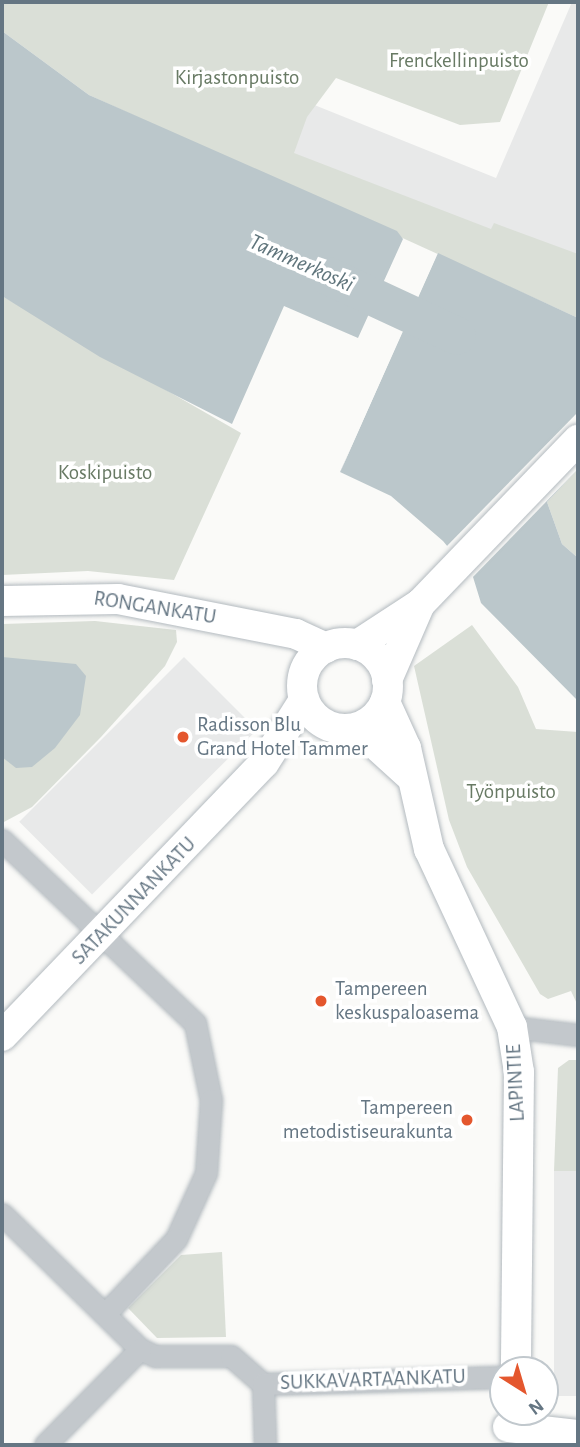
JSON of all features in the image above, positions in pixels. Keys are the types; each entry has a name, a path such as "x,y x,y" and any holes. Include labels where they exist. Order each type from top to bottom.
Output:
{"main road":[{"path":"304,687 326,648 357,645 428,595 578,440"},
{"path":"341,729 370,721 428,595"},
{"name":"RONGANKATU","path":"2,601 118,599 264,629 326,648"},
{"path":"264,629 304,687 341,729 366,736 409,775"},
{"path":"357,645 377,658 386,691"},
{"name":"SATAKUNNANKATU","path":"2,1036 264,763 304,687"},
{"name":"LAPINTIE","path":"386,691 406,748 409,775 446,892 512,1027 519,1072 516,1356"},
{"name":"SATAKUNNANKATU","path":"264,763 341,729"},
{"path":"508,1428 578,1435"}],"street":[{"path":"2,840 195,1023 211,1138 195,1206 176,1239 105,1314"},
{"path":"512,1027 578,1035"},
{"path":"2,1214 140,1349 155,1356 231,1356 263,1384"},
{"path":"45,1445 140,1349"},
{"name":"SUKKAVARTAANKATU","path":"265,1445 263,1384 489,1377"}],"shaded area":[{"path":"572,2 578,2 578,271 275,161 302,100 496,178"},
{"path":"184,657 257,730 92,895 19,822"},
{"path":"554,1171 578,1171 578,1396 559,1396 559,1356 554,1356"}],"green space":[{"name":"Kirjastonpuisto","path":"2,2 549,2 500,122 460,125 336,78 307,117 294,153 491,229 494,223 578,254 578,318 89,95 2,31"},
{"name":"Koskipuisto","path":"2,296 241,433 174,580 88,571 2,575"},
{"path":"578,469 578,558 562,544 547,502"},
{"path":"95,621 176,630 177,642 165,666 101,737 32,807 2,823 2,624"},
{"name":"Työnpuisto","path":"472,625 518,687 536,729 578,732 578,1006 571,991 548,999 540,994 467,867 449,820 414,666"},
{"path":"569,1060 578,1060 578,1171 554,1171 558,1068"},
{"path":"222,1252 226,1337 157,1338 128,1308 181,1255"}],"water":[{"path":"2,31 89,95 397,231 403,239 358,338 284,306 232,424 100,357 2,296"},
{"path":"438,253 578,318 578,469 547,502 562,544 578,558 578,701 481,603 473,577 443,541 391,496 340,472"},
{"path":"2,657 76,664 86,676 80,715 55,748 32,767 16,768 2,757"}],"pier":[{"path":"439,250 396,346 339,475 393,345"},
{"path":"578,412 578,469 470,580 445,548"}],"waterway":[{"name":"Tammerkoski","path":"328,276 457,336"}],"place":[{"name":"Radisson Blu Grand Hotel Tammer","path":"183,737"},
{"name":"Tampereen keskuspaloasema","path":"321,1001"},
{"name":"Tampereen metodistiseurakunta","path":"467,1120"}],"park label":[{"name":"Frenckellinpuisto","path":"459,61"}]}
